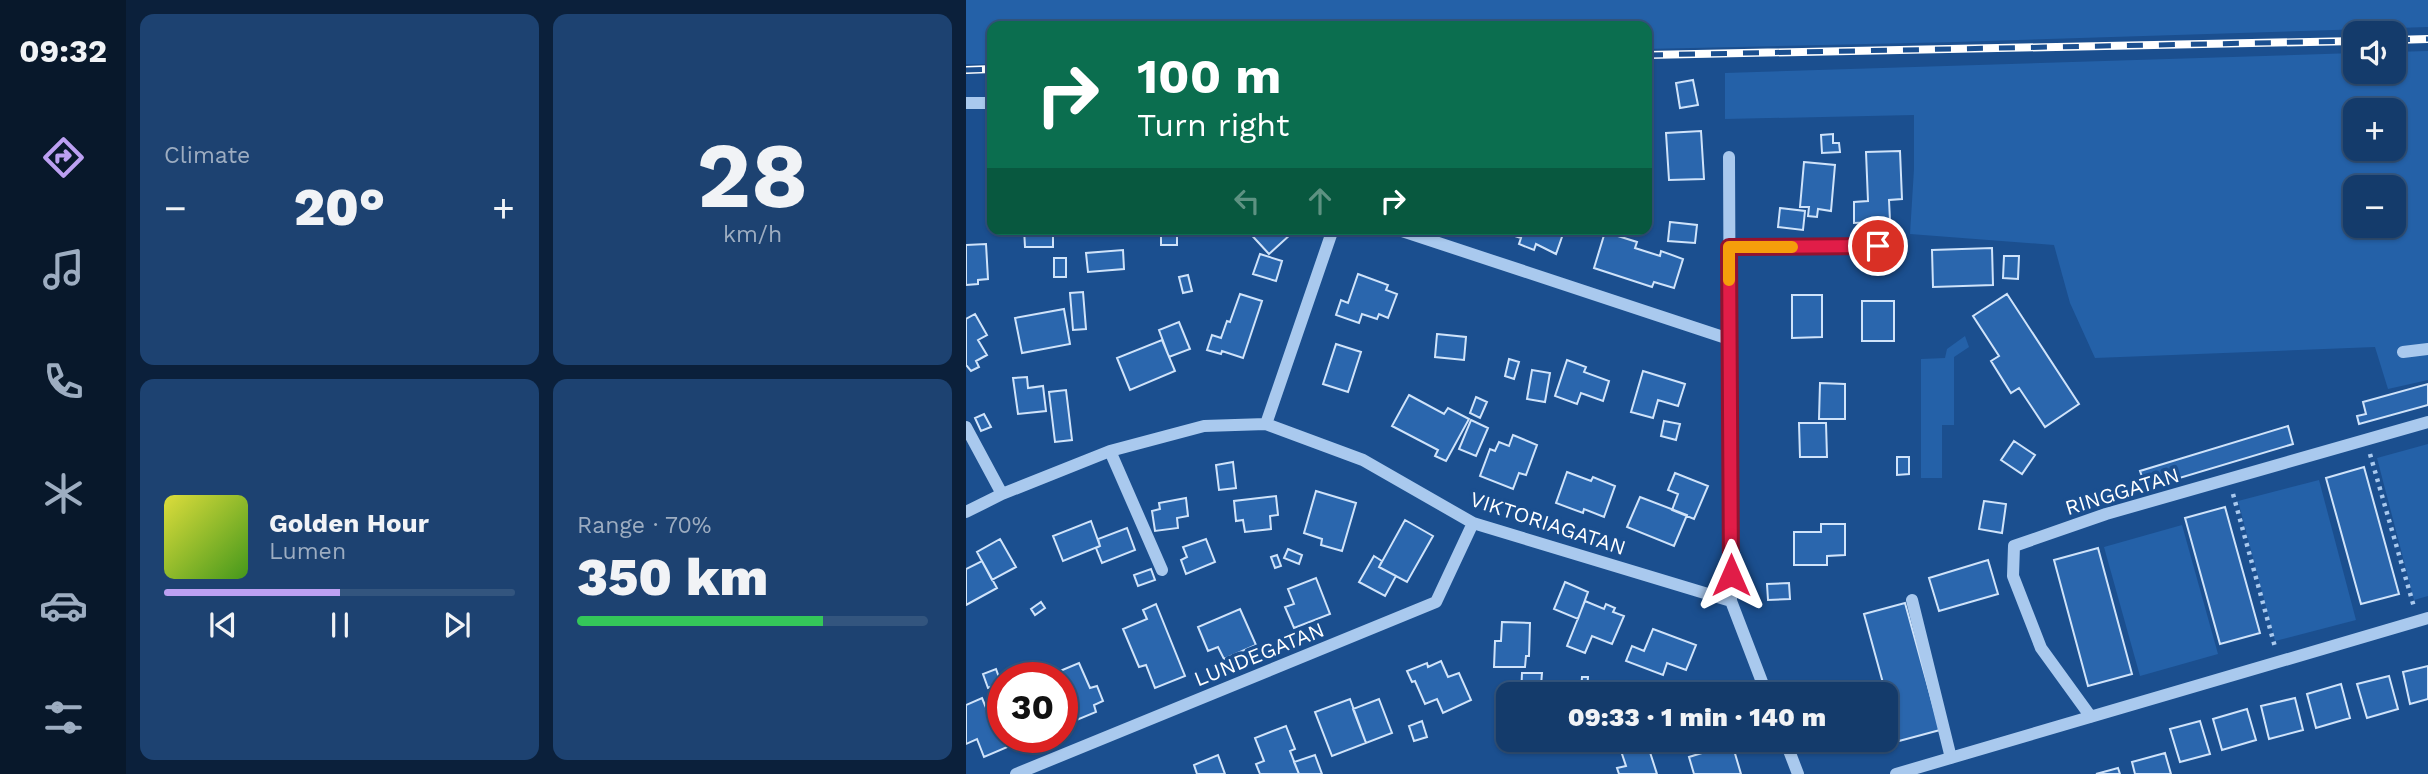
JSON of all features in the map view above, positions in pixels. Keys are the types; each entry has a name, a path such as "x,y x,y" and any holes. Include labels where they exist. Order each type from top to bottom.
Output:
{"street":[{"path":"966,103 987,103"},
{"path":"1729,157 1731,601 1762,682"},
{"path":"1266,424 1331,235"},
{"path":"1414,235 1729,339"},
{"path":"1729,247 1878,246"},
{"path":"2403,352 2428,349"},
{"name":"RINGGATAN","path":"2091,717 2041,648 2013,576 2014,546 2106,514 2428,422"},
{"name":"VIKTORIAGATAN","path":"966,512 1002,494 1110,451 1204,426 1266,424 1363,460 1473,523 1731,601"},
{"path":"966,427 1002,494"},
{"path":"1110,451 1162,570"},
{"name":"LUNDEGATAN","path":"1016,774 1436,602 1473,523"},
{"path":"1912,600 1951,758"},
{"path":"1896,774 2423,620"},
{"path":"1790,752 1798,774"}],"path":[{"path":"2366,440 2423,620"},
{"path":"2229,479 2279,662"}],"shaded area":[{"path":"966,0 2428,0 2428,27 2406,28 2406,21 2343,21 2343,30 1652,49 1652,21 987,21 987,64 966,64"},
{"path":"2428,51 2428,380 2388,389 2375,347 2095,358 2070,303 2054,245 1910,234 1914,115 1725,119 1725,73 2343,53 2343,84 2406,84 2406,52"},
{"path":"1965,336 1969,347 1954,357 1954,425 1942,425 1942,478 1921,478 1921,359 1945,358 1947,349"},
{"path":"2428,444 2428,596 2414,600 2377,458"},
{"path":"2319,480 2356,620 2275,641 2238,501"},
{"path":"2182,525 2218,654 2140,676 2104,547"}],"building":[{"path":"1693,80 1698,105 1680,108 1676,83"},
{"path":"1701,131 1704,179 1669,180 1666,133"},
{"path":"1833,134 1833,143 1839,143 1840,152 1822,153 1821,135"},
{"path":"1900,151 1902,199 1889,200 1890,221 1854,223 1854,202 1868,201 1866,152"},
{"path":"1804,162 1835,165 1831,211 1818,209 1817,217 1808,216 1809,207 1800,207"},
{"path":"1780,208 1805,211 1803,230 1778,227"},
{"path":"1670,222 1697,225 1695,243 1668,241"},
{"path":"1024,235 1053,235 1053,247 1025,247"},
{"path":"1161,235 1177,235 1177,245 1161,245"},
{"path":"1252,235 1290,235 1269,254"},
{"path":"1512,235 1563,235 1556,254 1536,244 1534,250 1519,244 1521,238"},
{"path":"1604,235 1615,235 1637,242 1635,248 1660,256 1661,251 1683,259 1674,288 1654,282 1652,287 1594,268"},
{"path":"986,244 988,279 978,280 978,284 966,285 966,245"},
{"path":"1992,248 1993,285 1933,287 1932,250"},
{"path":"1123,250 1124,269 1088,272 1086,253"},
{"path":"1260,254 1282,261 1276,281 1253,274"},
{"path":"2004,256 2019,256 2018,279 2003,278"},
{"path":"1054,258 1066,258 1066,277 1054,277"},
{"path":"1358,274 1388,285 1386,290 1397,294 1388,318 1379,314 1377,319 1362,314 1359,323 1336,315 1341,300 1348,303"},
{"path":"1188,275 1192,291 1183,293 1179,277"},
{"path":"1083,292 1086,329 1073,330 1070,293"},
{"path":"1240,294 1262,301 1243,358 1222,351 1221,354 1207,350 1212,335 1221,338"},
{"path":"2007,294 2079,404 2045,427 2019,388 2011,393 1991,361 1999,356 1973,316"},
{"path":"1792,295 1822,295 1822,337 1792,338"},
{"path":"1862,301 1894,301 1894,341 1862,341"},
{"path":"1064,309 1070,344 1022,353 1015,318"},
{"path":"975,314 987,335 978,340 987,355 976,361 979,367 971,371 966,365 966,319"},
{"path":"1179,322 1190,349 1169,357 1159,330"},
{"path":"1437,334 1466,337 1464,360 1435,357"},
{"path":"1162,340 1175,371 1130,390 1117,358"},
{"path":"1336,344 1361,352 1348,392 1323,384"},
{"path":"1509,359 1519,362 1514,379 1505,376"},
{"path":"1567,360 1586,367 1584,372 1609,381 1603,401 1581,393 1577,404 1555,396"},
{"path":"1532,370 1550,373 1545,402 1527,399"},
{"path":"1643,371 1685,384 1678,406 1658,400 1653,418 1631,412"},
{"path":"1027,377 1028,388 1043,386 1046,411 1018,414 1013,378"},
{"path":"1820,383 1845,384 1845,419 1819,419"},
{"path":"2428,384 2428,405 2359,424 2357,416 2366,414 2363,402"},
{"path":"1066,390 1072,440 1055,442 1049,392"},
{"path":"1409,395 1444,414 1448,408 1469,419 1446,461 1435,456 1438,450 1392,426"},
{"path":"1476,397 1487,402 1480,418 1470,413"},
{"path":"984,414 991,427 981,431 975,418"},
{"path":"1471,420 1488,428 1476,456 1459,449"},
{"path":"1664,421 1680,424 1676,440 1661,436"},
{"path":"1799,423 1826,423 1827,457 1800,457"},
{"path":"2288,426 2293,444 2146,488 2140,471"},
{"path":"1513,435 1537,445 1526,475 1519,473 1513,489 1480,476 1490,449 1495,451 1499,442 1509,446"},
{"path":"2014,441 2035,455 2022,474 2001,460"},
{"path":"1897,457 1909,457 1909,474 1897,475"},
{"path":"1233,462 1236,488 1219,490 1216,465"},
{"path":"2364,467 2399,594 2361,604 2326,478"},
{"path":"1567,472 1591,481 1593,477 1615,486 1604,517 1556,503"},
{"path":"1675,473 1708,486 1694,519 1672,510 1678,494 1668,490"},
{"path":"1316,491 1356,503 1342,551 1321,545 1322,539 1304,533"},
{"path":"1276,496 1278,515 1270,516 1271,529 1245,532 1243,520 1236,521 1234,501"},
{"path":"1640,497 1687,515 1674,546 1627,527"},
{"path":"1186,498 1188,516 1177,518 1178,528 1155,531 1152,511 1160,509 1159,503"},
{"path":"1984,501 2006,504 2002,533 1979,529"},
{"path":"2225,507 2260,633 2220,644 2185,518"},
{"path":"1405,520 1433,536 1407,582 1379,567"},
{"path":"1091,521 1100,546 1063,561 1053,536"},
{"path":"1821,524 1845,524 1845,555 1827,556 1827,565 1794,565 1794,532 1821,532"},
{"path":"1127,528 1135,550 1102,563 1096,548 1100,546 1098,539"},
{"path":"1000,539 1016,567 992,580 977,552"},
{"path":"1206,539 1215,562 1186,574 1181,560 1187,557 1183,547"},
{"path":"2098,548 2132,674 2088,686 2054,560"},
{"path":"1288,549 1302,555 1299,564 1284,558"},
{"path":"1277,555 1281,566 1275,568 1271,557"},
{"path":"1374,556 1382,561 1379,567 1396,576 1385,596 1359,582"},
{"path":"1988,560 1998,594 1939,611 1929,578"},
{"path":"982,561 997,588 966,605 966,569"},
{"path":"1151,569 1155,580 1138,586 1134,575"},
{"path":"1316,578 1330,614 1294,628 1285,607 1294,604 1288,589"},
{"path":"1565,582 1588,592 1578,619 1554,609"},
{"path":"1789,583 1790,599 1768,600 1767,584"},
{"path":"1585,601 1604,609 1606,604 1615,608 1613,612 1624,616 1612,644 1592,636 1585,653 1567,646"},
{"path":"1041,602 1045,608 1035,615 1031,609"},
{"path":"1905,603 1940,730 1899,741 1898,682 1883,682 1864,614"},
{"path":"1156,604 1185,676 1155,688 1146,665 1139,667 1123,629 1147,619 1143,610"},
{"path":"1240,609 1256,645 1224,659 1218,647 1208,651 1198,627"},
{"path":"1502,622 1530,623 1529,656 1526,656 1525,667 1494,667 1495,641 1501,641"},
{"path":"1653,629 1696,645 1686,670 1667,663 1663,675 1626,661 1632,646 1644,651"},
{"path":"1441,661 1448,677 1459,673 1471,700 1443,713 1437,699 1425,704 1415,681 1412,682 1407,671"},
{"path":"1078,663 1090,688 1097,686 1103,701 1094,705 1096,712 1078,719"},
{"path":"2428,666 2428,699 2410,704 2403,672"},
{"path":"1522,673 1542,673 1541,682 1522,682"},
{"path":"2389,676 2398,709 2367,718 2357,684"},
{"path":"2341,684 2350,718 2316,728 2307,694"},
{"path":"982,698 987,710 987,753 993,753 984,757 977,739 966,744 966,705"},
{"path":"2295,698 2303,730 2269,739 2261,706"},
{"path":"1350,699 1366,743 1332,756 1315,712"},
{"path":"1379,699 1392,733 1366,743 1353,709"},
{"path":"2247,709 2256,740 2222,750 2213,719"},
{"path":"1422,721 1427,737 1414,741 1409,726"},
{"path":"2200,721 2210,754 2180,762 2170,729"},
{"path":"1286,726 1295,749 1290,751 1299,774 1260,774 1256,764 1264,761 1255,738"},
{"path":"1621,752 1650,752 1657,774 1619,774 1617,768 1626,766"},
{"path":"1705,752 1735,752 1741,774 1694,774 1689,757"},
{"path":"2165,753 2171,774 2135,774 2132,762"},
{"path":"1218,755 1225,774 1197,774 1194,765"},
{"path":"1315,755 1322,774 1299,774 1294,762"},
{"path":"2118,768 2120,774 2096,774"}],"railway":[{"path":"2406,40 2428,39"},
{"path":"1652,55 2343,41"},
{"path":"966,70 987,69"}],"slow traffic":[{"path":"1729,280 1729,247 1792,247"}],"route":[{"path":"1731,575 1729,247 1878,246"}]}
